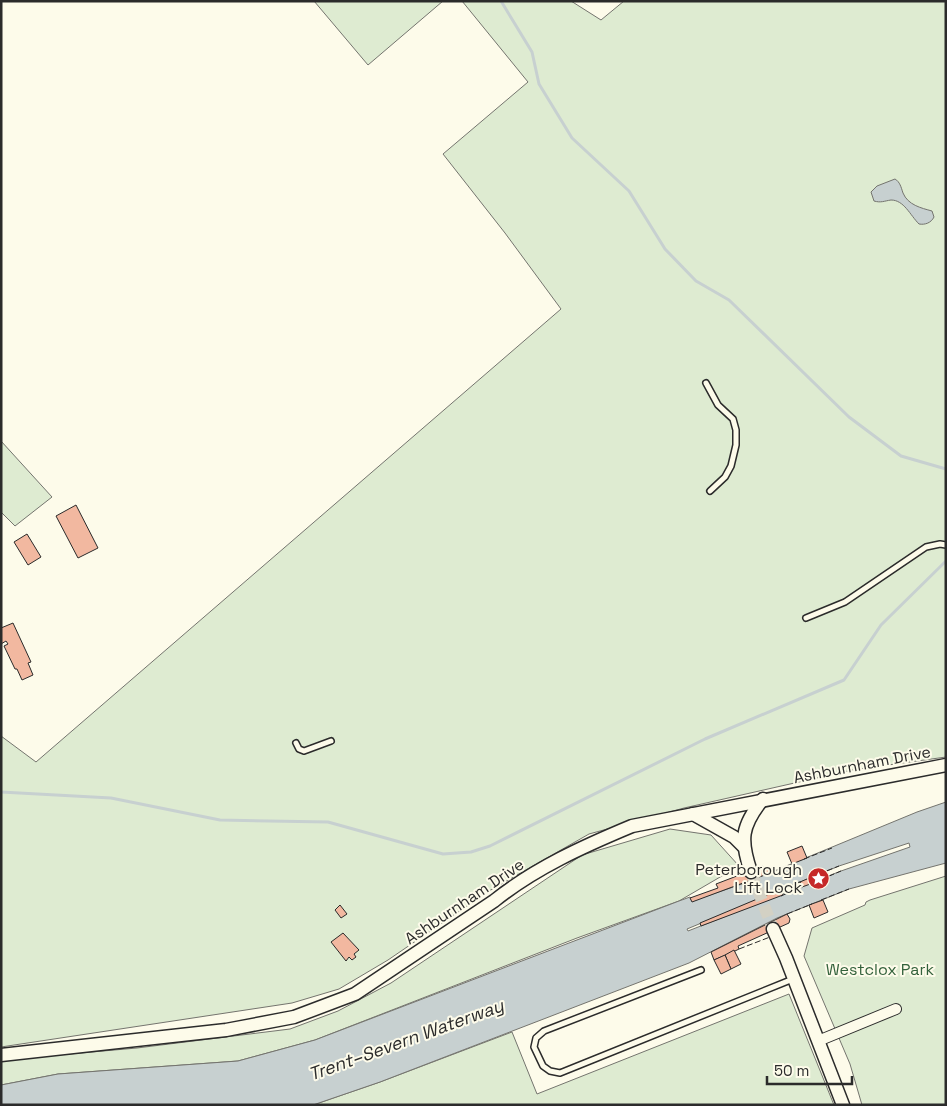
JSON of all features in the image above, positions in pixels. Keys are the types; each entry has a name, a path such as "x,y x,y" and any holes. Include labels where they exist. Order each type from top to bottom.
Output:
{"street":[{"name":"Ashburnham Drive","path":"1,1055 226,1030 294,1017 355,994 494,901 510,888 587,845 632,826 946,764"},
{"path":"751,872 743,846 745,830 753,812 764,799"},
{"path":"693,814 734,837 743,846"},
{"path":"773,929 843,1105"},
{"path":"818,1041 896,1009"}],"lane":[{"path":"706,383 713,398 733,419 736,430 736,445 732,466 725,477 710,491"},
{"path":"806,618 845,602 926,547 940,544 946,545"},
{"path":"296,744 299,749 304,751 331,741"},
{"path":"701,970 544,1031 536,1038 534,1046 543,1066 550,1071 560,1073 794,978"}],"green space":[{"path":"314,1 443,1 368,65"},
{"path":"462,1 571,1 601,20 624,1 946,1 946,757 852,770 684,808 589,834 489,891 388,960 339,989 292,1003 1,1047 1,736 36,762 561,309 443,154 528,82"},
{"path":"1,441 52,497 15,526 1,512"},
{"path":"670,829 711,835 739,866 679,901 577,938 315,1040 238,1061 58,1074 1,1085 1,1060 137,1048 290,1029 338,1011 391,983 582,855"},
{"name":"Westclox Park","path":"946,876 946,1105 862,1105 850,1064 804,956 812,928 865,905 870,900"},
{"path":"789,994 834,1105 313,1105 512,1032 537,1094"}],"water":[{"path":"895,179 908,200 915,205 932,211 934,217 931,221 926,224 919,224 900,202 891,200 874,201 871,192 877,186"},
{"name":"Trent–Severn Waterway","path":"946,802 946,863 849,889 777,918 689,963 380,1082 313,1105 1,1105 1,1085 58,1074 238,1061 315,1040 679,901 690,897 692,901 745,883 917,812","holes":["909,843 910,847 841,871 688,931 687,929 839,866"]}],"building":[{"path":"76,505 98,548 78,558 56,516"},
{"path":"27,534 41,557 28,565 14,542"},
{"path":"13,623 31,662 28,663 33,675 22,680 4,646 8,644 6,641 1,644 1,628"},
{"path":"802,846 807,858 792,864 787,852"},
{"path":"763,866 765,868 768,867 770,873 692,902 690,898 718,888 716,884"},
{"path":"814,876 816,882 802,887 800,882"},
{"path":"781,889 783,895 701,926 700,923"},
{"path":"823,900 828,912 814,918 809,905"},
{"path":"340,905 347,914 341,918 335,910"},
{"path":"787,914 790,919 789,923 738,946 739,949 714,960 711,952"},
{"path":"343,933 359,950 354,954 356,957 352,960 349,957 346,961 331,942"},
{"path":"734,950 741,964 731,969 725,955"},
{"path":"725,955 731,969 721,974 714,960"}],"waterway":[{"path":"501,1 532,52 539,84 572,138 629,191 665,249 696,281 729,300 849,417 901,456 946,469"},
{"path":"1,792 111,798 220,820 328,822 443,854 471,852 490,846 705,739 844,680 881,625 946,561"}],"tunnel":[{"path":"751,872 773,929"}],"fence":[{"path":"804,859 832,848"},
{"path":"767,874 795,863"},
{"path":"811,877 839,866"},
{"path":"813,883 841,871"},
{"path":"779,890 802,881"},
{"path":"781,896 804,886"},
{"path":"821,900 849,889"},
{"path":"787,914 812,904"},
{"path":"739,949 770,937"}],"place":[{"name":"Peterborough Lift Lock","path":"818,878"}]}
